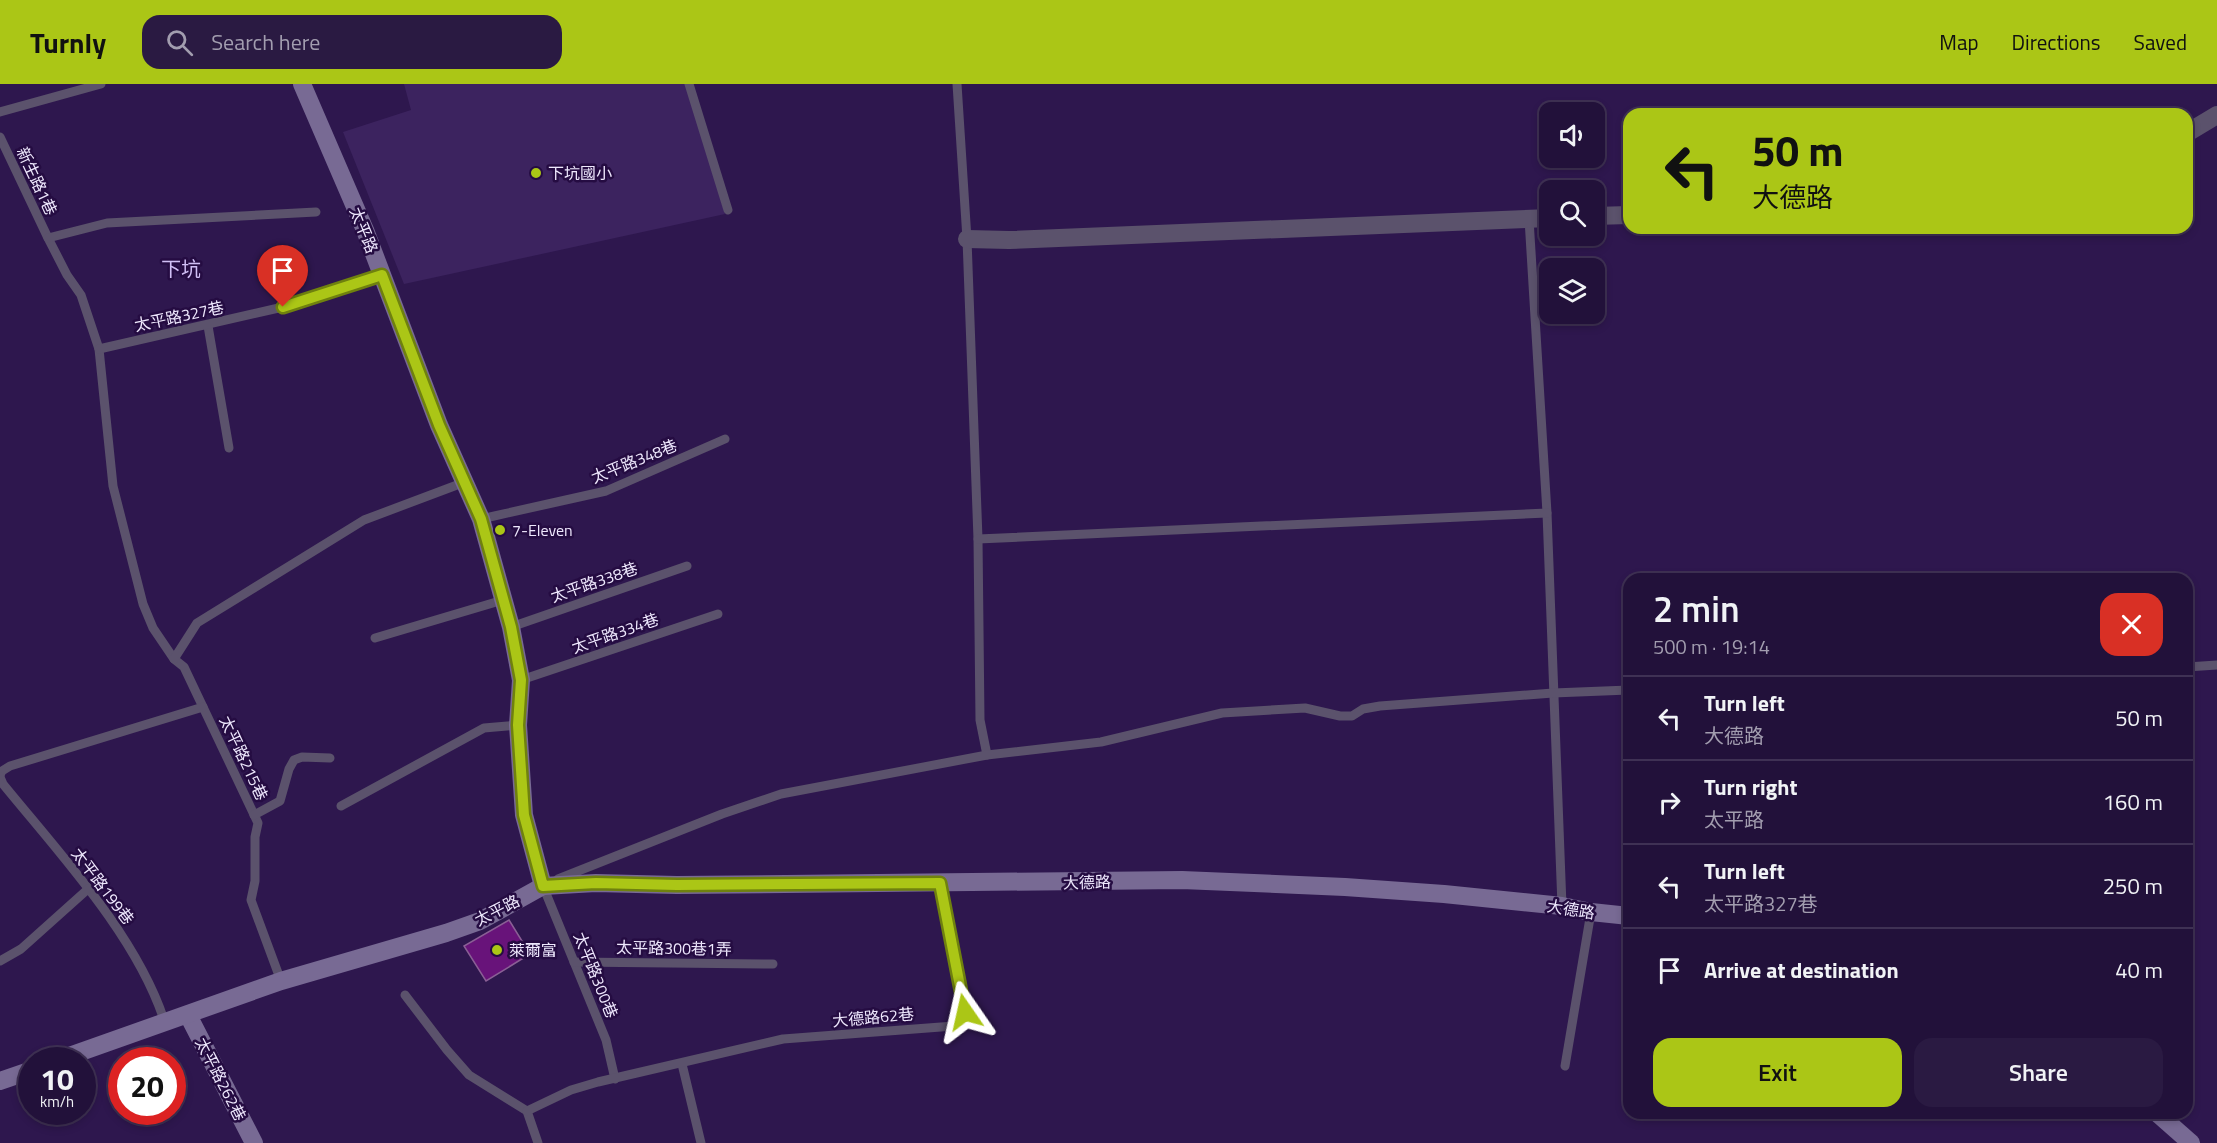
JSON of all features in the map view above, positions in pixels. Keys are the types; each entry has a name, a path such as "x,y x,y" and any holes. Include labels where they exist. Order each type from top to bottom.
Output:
{"street":[{"name":"太平路","path":"96,1047 280,981 480,921 543,886 524,815 518,725 521,680 511,627 481,519 439,425 365,230 302,84"},
{"path":"2193,129 2217,115"},
{"path":"1605,216 1623,215"},
{"path":"967,238 1009,240 1539,219"},
{"name":"大德路","path":"543,886 596,883 689,885 1182,880 1444,894 1562,906 1623,915"},
{"name":"太平路262巷","path":"188,1015 254,1143"},
{"path":"0,1081 18,1075"},
{"path":"2164,1119 2191,1143"}],"lane":[{"path":"0,112 101,84"},
{"path":"690,84 728,210"},
{"path":"957,84 967,238 978,539 980,720 987,755"},
{"name":"新生路1巷","path":"0,136 48,238"},
{"path":"99,349 81,296 48,238 118,222 316,212"},
{"path":"1529,219 1547,513 1562,906"},
{"name":"太平路327巷","path":"99,349 208,326 283,307 382,275"},
{"path":"208,326 229,448"},
{"name":"太平路215巷","path":"99,349 113,486 143,604 153,628 174,659 184,667 258,823 255,837 255,881 251,900 280,981"},
{"name":"太平路348巷","path":"481,519 606,491 725,439"},
{"path":"174,659 197,623 364,519 465,482"},
{"path":"978,539 1547,513"},
{"name":"太平路338巷","path":"511,627 687,566"},
{"path":"375,638 503,600"},
{"name":"太平路334巷","path":"521,680 718,614"},
{"path":"2193,667 2217,665"},
{"path":"543,886 722,814 781,794 987,755 1101,742 1222,713 1305,708 1341,716 1352,716 1363,709 1380,706 1623,690"},
{"name":"太平路199巷","path":"165,1023 158,1000 122,934 3,784 0,776 10,766 203,707"},
{"path":"341,806 484,728 518,725"},
{"path":"254,815 280,801 289,769 294,760 302,757 330,758"},
{"name":"大德路62巷","path":"682,1064 783,1039 954,1026 961,1023 965,1018 965,1012 940,883"},
{"name":"太平路300巷","path":"543,886 606,1040 615,1078"},
{"path":"0,961 21,949 88,890"},
{"path":"1565,1066 1592,912"},
{"name":"太平路300巷1弄","path":"574,962 773,964"},
{"path":"405,995 469,1075 527,1112 538,1143"},
{"path":"527,1112 571,1090 682,1064 701,1143"}],"shaded area":[{"name":"下坑國小","path":"404,84 687,84 725,214 404,284 343,132 411,110"}],"building":[{"name":"萊爾富","path":"509,920 530,954 486,981 464,946"}],"place":[{"name":"下坑國小","path":"536,173"},
{"name":"7-Eleven","path":"500,530"},
{"name":"萊爾富","path":"497,950"}],"district":[{"name":"下坑","path":"181,269"}],"route":[{"path":"283,307 382,275 439,425 481,519 511,627 521,680 518,725 524,815 543,886 596,883 677,885 940,883 965,1012"}]}
